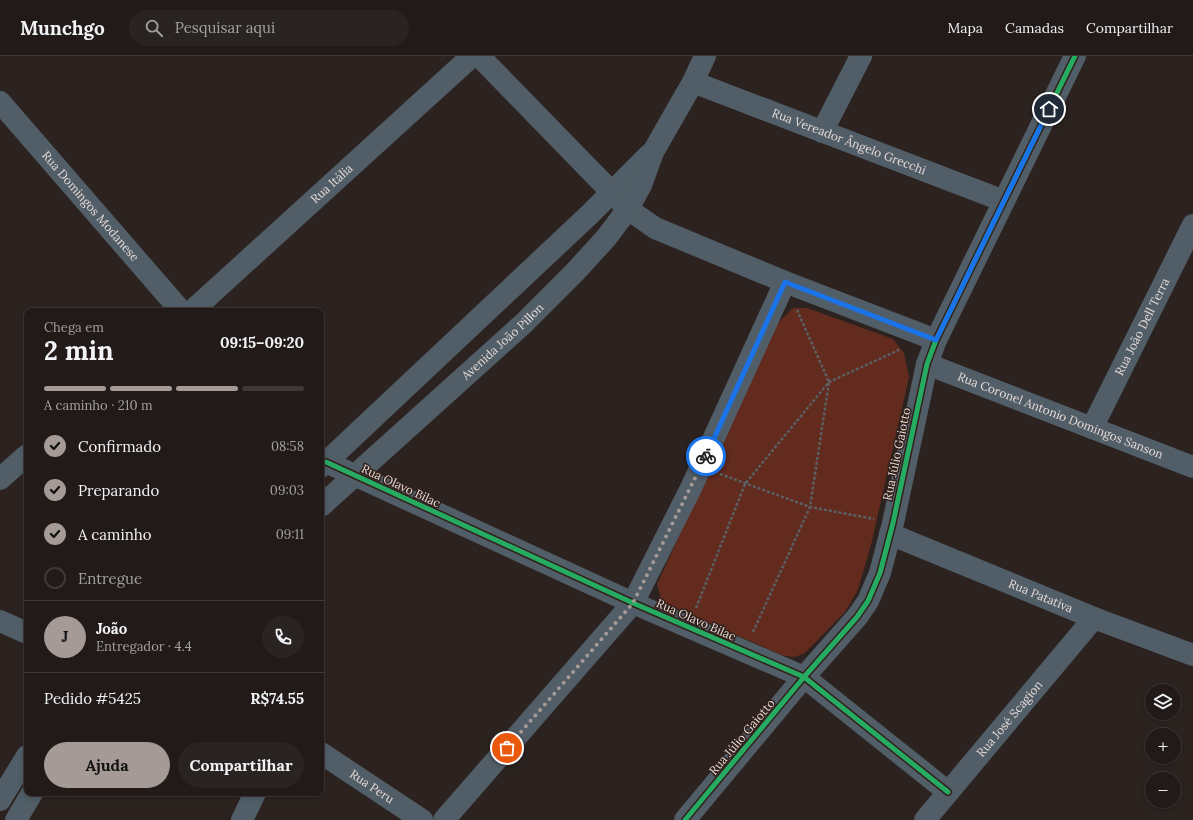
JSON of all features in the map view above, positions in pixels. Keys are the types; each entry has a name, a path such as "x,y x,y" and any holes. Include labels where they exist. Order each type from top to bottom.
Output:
{"main road":[{"name":"Avenida João Pillon","path":"324,503 524,323 575,272 606,238 628,209 641,185 653,152 693,82 705,56"},
{"name":"Avenida João Pillon","path":"324,464 653,152"},
{"path":"0,800 24,761"},
{"path":"16,820 30,796"}],"street":[{"name":"Rua Itália","path":"195,308 472,56"},
{"path":"479,56 628,209 655,228 785,282 932,338"},
{"path":"822,132 861,56"},
{"name":"Rua Júlio Gaiotto","path":"685,820 804,677 857,617 868,601 880,573 891,528 928,364 932,338 1004,201 1075,56"},
{"name":"Rua Vereador Ângelo Grecchi","path":"693,82 1004,201"},
{"name":"Rua Domingos Modanese","path":"0,102 178,308"},
{"name":"Rua João Dell Terra","path":"1092,428 1193,225"},
{"path":"444,820 633,603 701,466 785,282"},
{"name":"Rua Coronel Antonio Domingos Sanson","path":"928,364 1193,467"},
{"path":"0,479 24,458"},
{"name":"Rua Olavo Bilac","path":"324,465 355,475 688,628 804,677 948,792"},
{"name":"Rua Patativa","path":"891,528 1094,618 1192,652"},
{"name":"Rua José Scagion","path":"925,820 1094,618"},
{"path":"0,620 24,632"},
{"name":"Rua Peru","path":"324,756 422,820"},
{"path":"242,820 254,796"}],"path":[{"path":"744,652 810,507 829,382 785,282"},
{"path":"688,628 745,484 829,382 932,338"},
{"path":"701,466 745,484 810,507 891,528"}],"shaded area":[{"path":"793,308 807,308 893,339 904,353 909,377 872,541 858,590 845,612 805,653 795,657 784,656 662,602 657,584 776,325"}],"cycle path":[{"path":"685,820 804,677 857,617 868,601 880,573 893,523 927,364 936,340 1075,56"},
{"path":"326,462 633,603 804,677 948,792"}],"way so far":[{"path":"507,748 633,603 706,456"}],"route":[{"path":"706,456 785,282 936,340 1049,109"}]}
